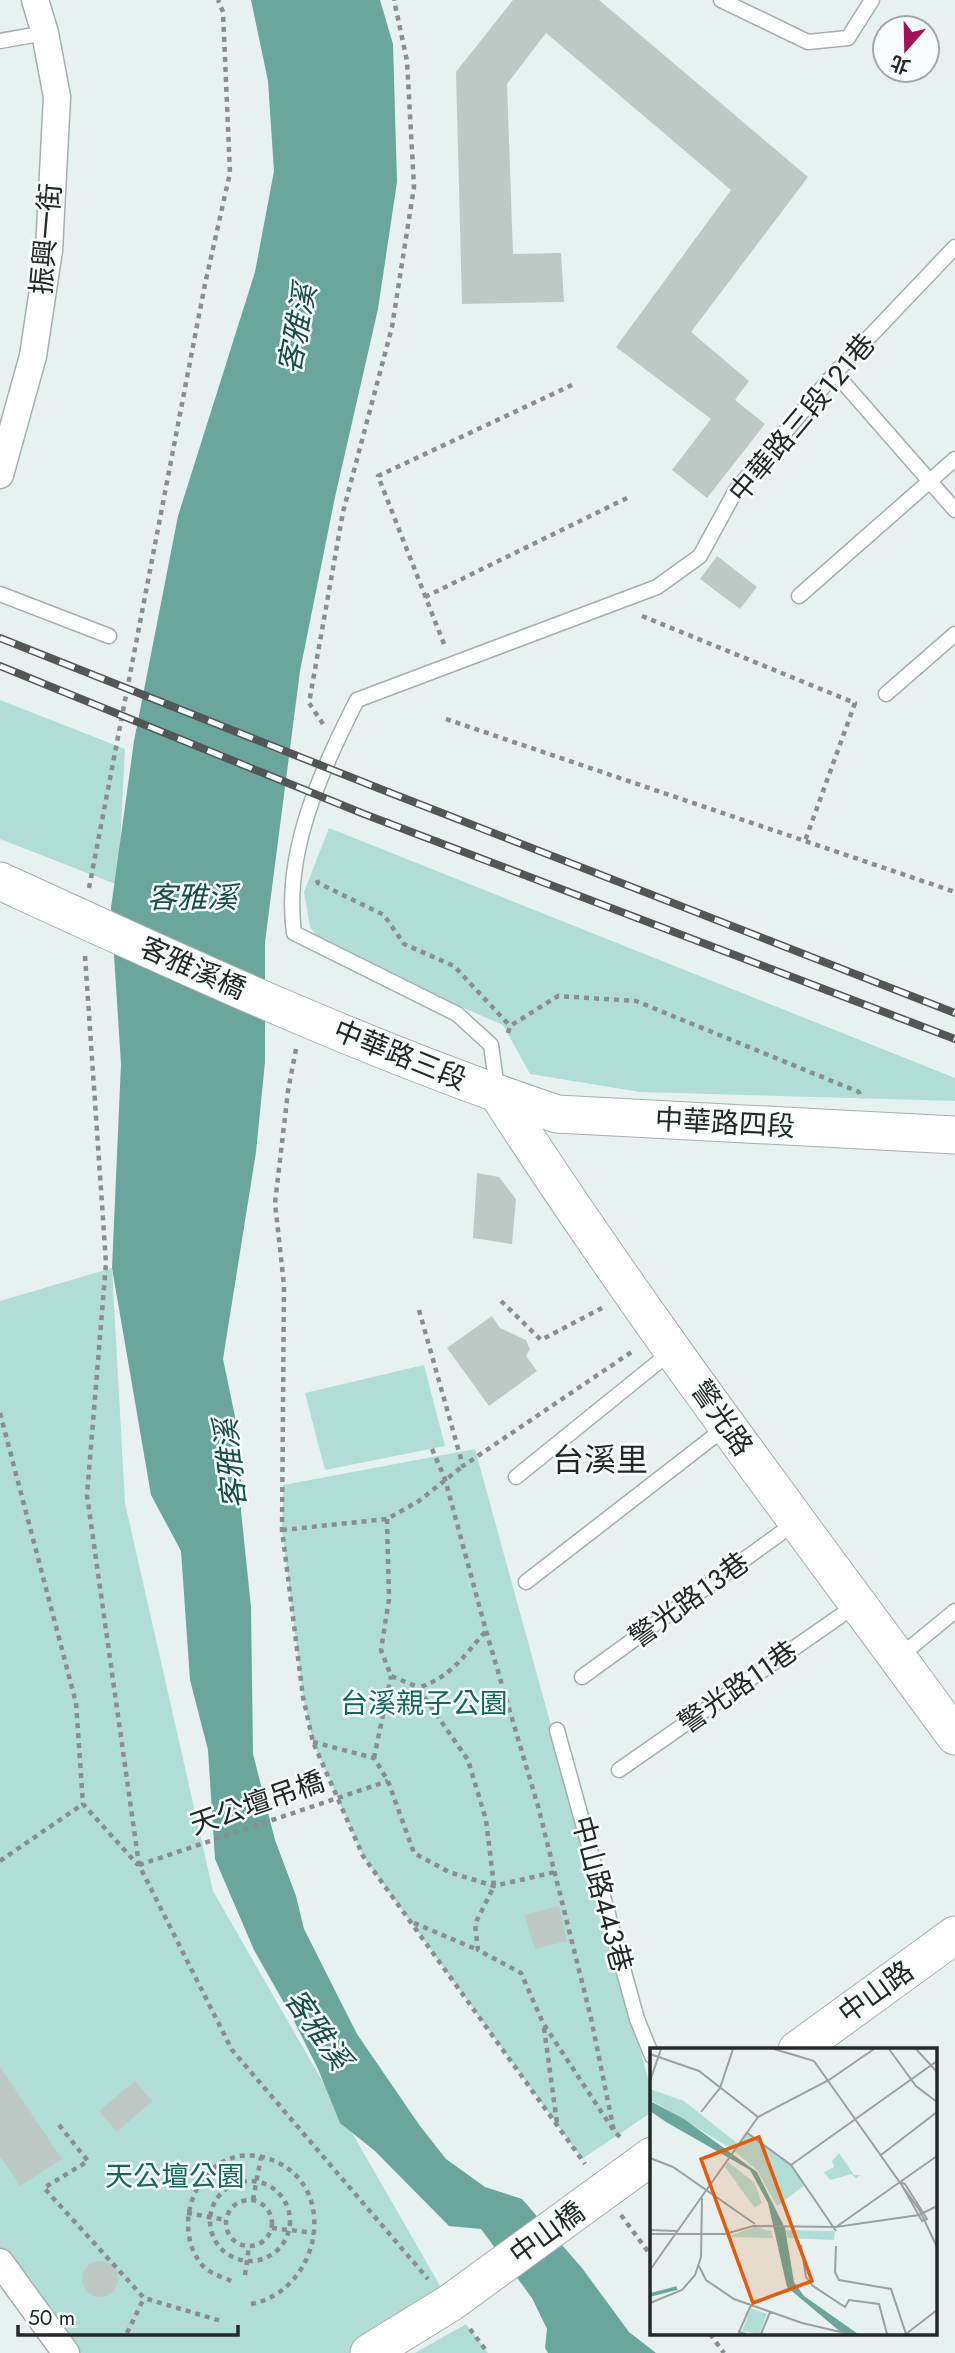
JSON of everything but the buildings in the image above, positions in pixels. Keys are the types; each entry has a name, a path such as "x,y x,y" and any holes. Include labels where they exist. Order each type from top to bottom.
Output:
{"street":[{"name":"振興一街","path":"0,475 33,356 49,250 57,97 45,33 35,0"},
{"path":"0,881 83,919"},
{"name":"客雅溪橋","path":"83,919 302,1017"},
{"name":"中華路三段","path":"302,1017 498,1094"},
{"name":"中華路四段","path":"498,1094 556,1114 955,1135"},
{"name":"警光路","path":"498,1094 631,1293 955,1736"},
{"name":"中山路","path":"800,2048 955,1935"},
{"name":"中山橋","path":"450,2303 648,2159"},
{"path":"0,2262 66,2353"},
{"path":"369,2353 450,2303"}],"lane":[{"path":"721,0 808,42 848,38 872,0"},
{"path":"0,41 45,33"},
{"name":"中華路三段121巷","path":"498,1094 491,1045 457,1014 294,933 290,905 299,843 336,742 357,700 657,587 700,556 736,490 835,373 955,247"},
{"path":"835,373 955,510"},
{"path":"799,596 955,459"},
{"path":"0,594 109,636"},
{"path":"886,694 955,634"},
{"path":"516,1477 666,1342"},
{"path":"526,1582 727,1426"},
{"name":"警光路13巷","path":"582,1677 796,1522"},
{"name":"警光路11巷","path":"619,1770 857,1604"},
{"path":"898,1658 955,1611"},
{"name":"中山路443巷","path":"557,1730 637,2019 650,2051"}],"path":[{"path":"139,1865 87,1495 106,1264 83,919 202,298 230,173 223,12 218,0"},
{"path":"336,742 309,703 344,512 391,327 414,187 407,61 394,0"},
{"path":"452,664 378,476 572,385"},
{"path":"425,597 627,498"},
{"path":"612,604 855,703 805,841"},
{"path":"446,719 955,892"},
{"path":"299,843 319,862 314,875 318,883 384,915 404,944 454,966 510,1026"},
{"path":"506,1041 510,1026 558,996 636,1001 859,1092 862,1103"},
{"path":"302,1017 288,1091 275,1203 284,1285 282,1530 303,1697 313,1742 363,1856 587,2167"},
{"path":"501,1301 541,1340 631,1293"},
{"path":"419,1310 463,1466"},
{"path":"282,1530 387,1519 419,1501 463,1466 666,1342"},
{"path":"0,1413 76,1703 83,1804 139,1865 232,2050 450,2303"},
{"path":"412,1922 478,1950 522,1973 543,2023 614,2131 591,2018 538,1806 444,1479 432,1449"},
{"path":"387,1519 389,1599 381,1650 391,1676 374,1758 388,1782 414,1853 449,1872 494,1886 555,1872"},
{"path":"418,1688 438,1681 450,1672 486,1631"},
{"path":"391,1676 418,1688 468,1760 485,1820 494,1886 475,1924 478,1950"},
{"path":"313,1742 374,1758"},
{"name":"天公壇吊橋","path":"139,1865 388,1782"},
{"path":"0,1861 83,1804"},
{"path":"543,2023 558,2126"},
{"path":"59,2125 88,2161 44,2188 144,2298 221,2321"},
{"path":"231,2281 204,2268 190,2245 187,2213 198,2187 221,2160 240,2155 261,2157 291,2169 310,2193 314,2233 302,2268 284,2290 264,2301 251,2304"},
{"path":"253,2200 261,2157"},
{"path":"237,2182 258,2182 281,2196 290,2218 289,2230 275,2253 263,2259 237,2259 225,2253 216,2243 209,2217 218,2196 227,2188 237,2182"},
{"path":"253,2200 266,2207 272,2228 264,2241 249,2246 241,2245 229,2235 226,2220 233,2206 239,2202 253,2200"},
{"path":"613,2204 650,2254"},
{"path":"187,2213 226,2220"},
{"path":"272,2228 314,2233"},
{"path":"245,2275 249,2246"},
{"path":"127,2333 144,2298"},
{"path":"711,2336 724,2353"}],"green space":[{"path":"0,700 125,749 118,885 0,839"},
{"path":"329,828 955,1078 955,1101 640,1092 530,1074 503,1025 326,949 310,927 304,892"},
{"name":"天公壇公園","path":"112,1268 125,1503 213,1891 450,2303 376,2353 71,2353 0,2249 0,1301"},
{"path":"424,1365 445,1446 325,1470 305,1393"},
{"name":"台溪親子公園","path":"475,1449 650,2086 650,2113 582,2159 363,1856 313,1742 303,1697 282,1530 283,1485"},
{"path":"466,2324 488,2353 415,2353"}],"water":[{"name":"客雅溪","path":"251,0 380,0 393,44 397,182 378,309 335,497 300,671 265,942 265,1062 256,1152 223,1359 241,1445 241,1511 251,1607 253,1754 275,1840 296,1896 304,1929 357,2034 446,2159 485,2187 522,2199 582,2268 629,2332 656,2353 548,2353 545,2348 547,2329 532,2298 481,2229 449,2226 375,2151 340,2123 318,2069 254,1950 215,1859 208,1750 190,1680 181,1551 151,1495 112,1268 121,1064 111,908 134,741 178,516 255,272 274,171 268,81"}],"railway":[{"path":"0,638 955,1013"},
{"path":"0,666 364,814 955,1039"}],"district":[{"name":"台溪里","path":"600,1460"}]}
